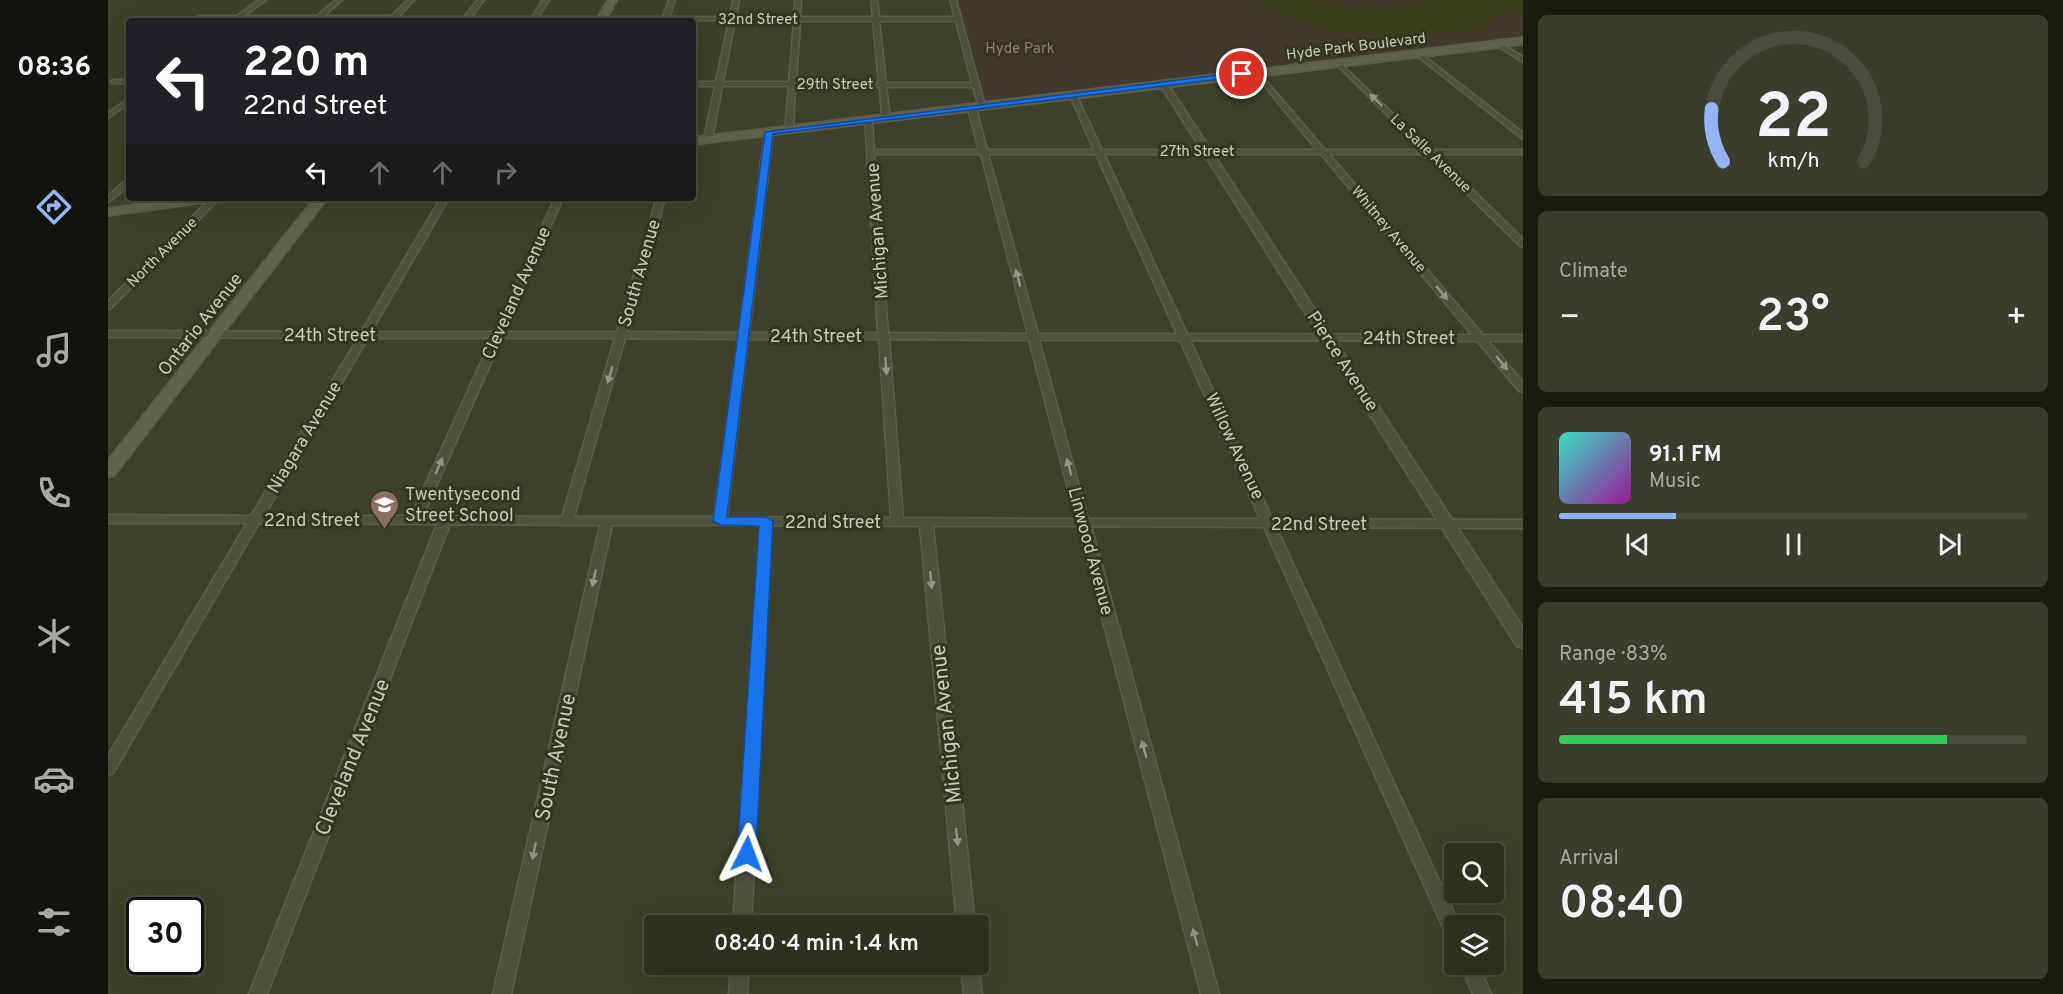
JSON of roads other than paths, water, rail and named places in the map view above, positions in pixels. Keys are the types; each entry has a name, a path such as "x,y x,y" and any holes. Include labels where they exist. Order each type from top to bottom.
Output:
{"main road":[{"path":"603,18 612,0"},
{"name":"Hyde Park Boulevard","path":"696,141 1523,41"},
{"path":"108,212 189,201"},
{"name":"Ontario Avenue","path":"108,472 319,201"}],"street":[{"path":"240,18 263,0"},
{"path":"318,18 339,0"},
{"path":"393,18 411,0"},
{"path":"467,18 481,0"},
{"path":"534,18 546,0"},
{"path":"667,18 672,0"},
{"path":"708,139 717,84 736,0"},
{"path":"789,129 798,0"},
{"path":"874,0 886,117"},
{"name":"Linwood Avenue","path":"953,0 976,85 983,151 1210,994"},
{"name":"32nd Street","path":"696,20 958,20"},
{"path":"1498,44 1523,60"},
{"path":"1418,54 1523,137"},
{"name":"La Salle Avenue","path":"1338,63 1523,244"},
{"name":"Whitney Avenue","path":"1252,73 1260,77 1523,389"},
{"path":"113,82 126,82"},
{"name":"29th Street","path":"696,84 976,85"},
{"name":"Pierce Avenue","path":"1158,84 1167,89 1208,151 1523,642"},
{"name":"Willow Avenue","path":"1067,95 1075,99 1446,915"},
{"path":"108,116 126,102"},
{"name":"Michigan Avenue","path":"868,120 897,522"},
{"path":"720,521 769,132"},
{"name":"27th Street","path":"871,152 1523,152"},
{"path":"108,200 126,185"},
{"name":"North Avenue","path":"108,306 213,201"},
{"name":"Niagara Avenue","path":"108,769 443,201"},
{"name":"Cleveland Avenue","path":"416,519 558,201"},
{"name":"South Avenue","path":"567,521 660,201"},
{"name":"24th Street","path":"108,334 1523,338"},
{"name":"22nd Street","path":"108,519 1523,524"},
{"name":"Cleveland Avenue","path":"258,994 445,520"},
{"name":"South Avenue","path":"502,994 607,521"},
{"path":"743,915 766,521"},
{"name":"Michigan Avenue","path":"926,522 965,915"},
{"path":"738,994 739,975"},
{"path":"971,975 973,994"},
{"path":"1474,975 1482,994"}],"place":[{"name":"Twentysecond Street School","path":"384,530"}],"park label":[{"name":"Hyde Park","path":"1020,48"}]}
